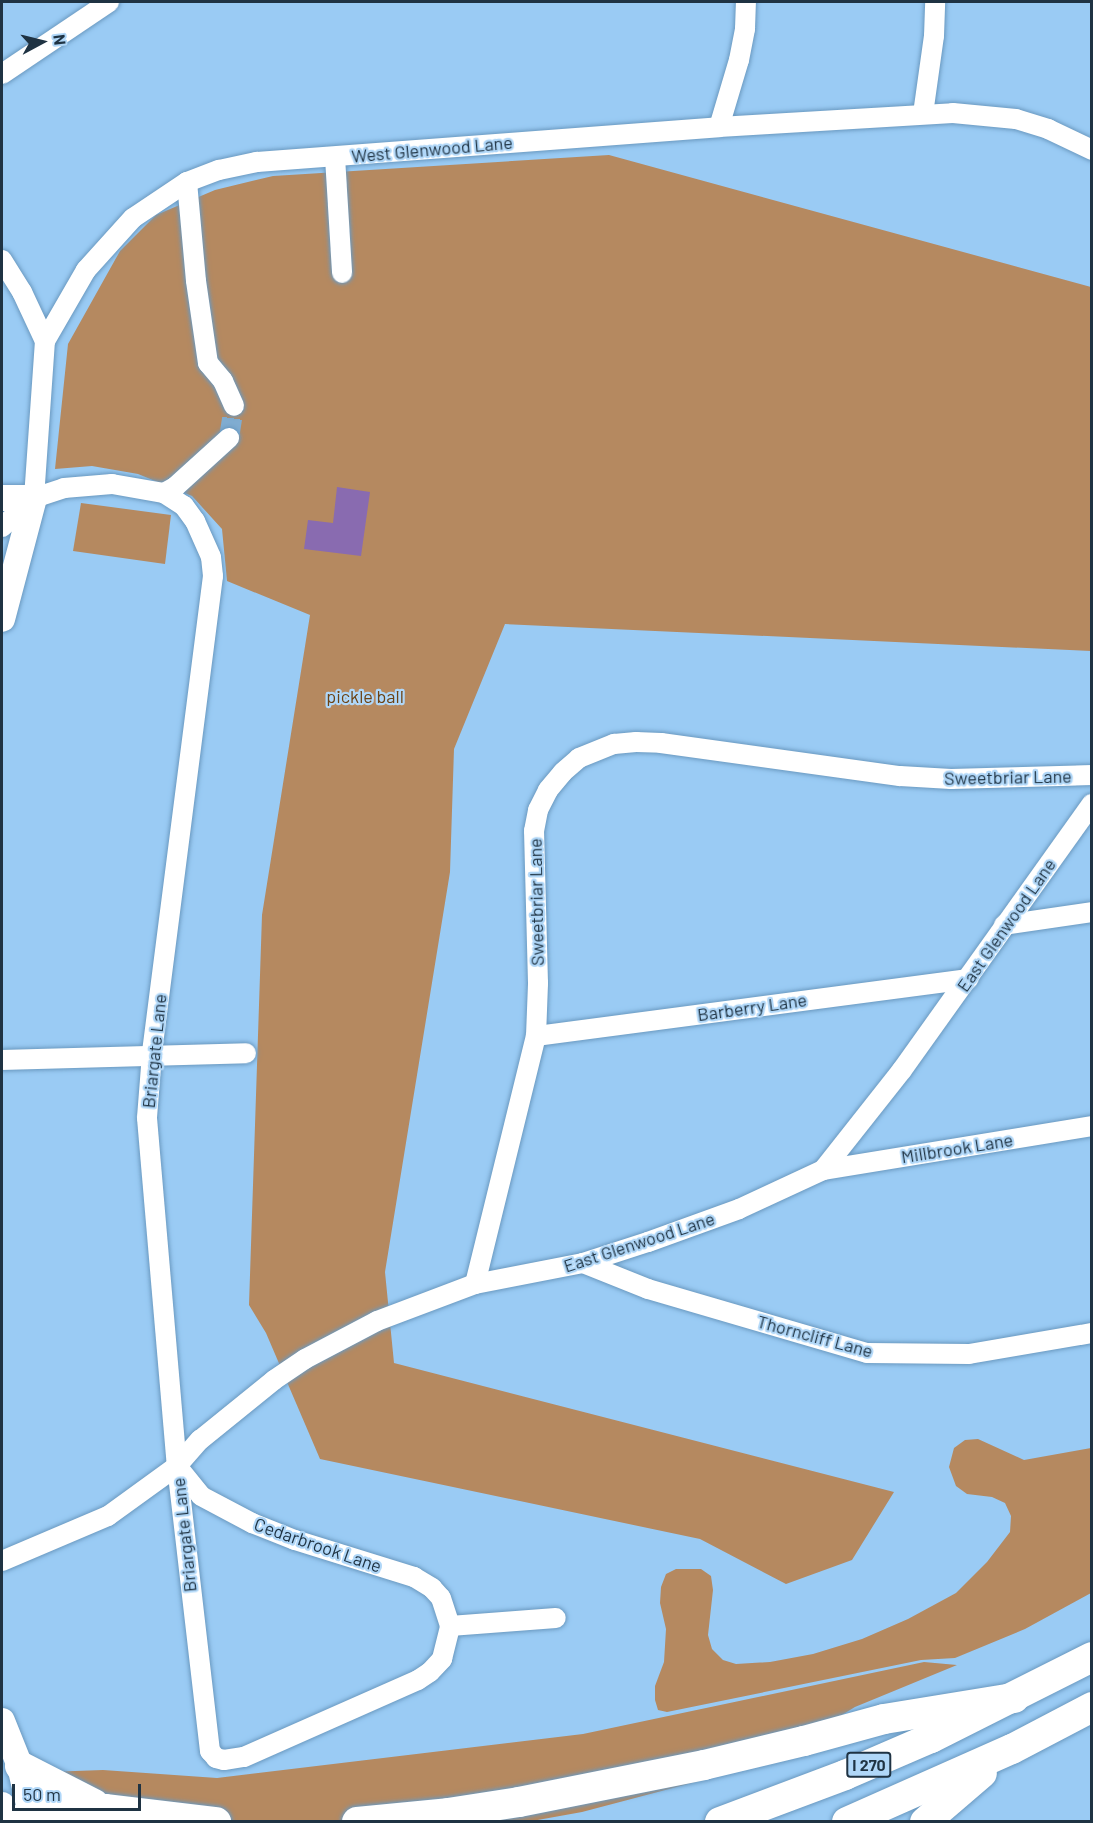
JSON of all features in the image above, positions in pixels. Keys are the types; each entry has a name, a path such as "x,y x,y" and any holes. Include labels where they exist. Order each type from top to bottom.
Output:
{"highway":[{"name":"I 270","path":"720,1821 845,1775 1014,1698 1092,1657"},
{"path":"357,1821 448,1813 519,1802 704,1765 884,1719 1014,1698"},
{"name":"I 270","path":"847,1821 1012,1749 1092,1707"},
{"path":"925,1821 1012,1749"},
{"path":"20,1766 105,1809"},
{"path":"22,1819 52,1808 105,1809 216,1821"}],"main road":[{"path":"2,498 34,498 18,566 2,619"},
{"path":"2,1720 20,1766 22,1819"},
{"path":"2,1804 22,1819"}],"street":[{"path":"719,126 739,60 745,29 746,2"},
{"path":"923,114 934,36 935,2"},
{"path":"2,74 96,5"},
{"name":"West Glenwood Lane","path":"34,498 45,341 86,270 133,218 187,182 219,170 257,162 719,126 923,114 975,113 1016,118 1048,129 1092,150"},
{"path":"334,157 342,273"},
{"path":"187,182 196,281 208,363 223,381 234,406"},
{"path":"2,260 22,292 45,341"},
{"path":"164,493 175,487 229,438"},
{"name":"Briargate Lane","path":"34,498 64,488 112,484 164,493 184,506 195,521 211,557 213,576 152,1054 147,1118 177,1466 207,1743 216,1758 224,1760 244,1757 418,1680 430,1672 442,1659 450,1626"},
{"path":"2,527 34,498"},
{"name":"Sweetbriar Lane","path":"475,1284 536,1036 538,983 534,831 538,810 548,790 563,772 592,751 614,744 661,743 900,776 951,779 1092,775"},
{"name":"East Glenwood Lane","path":"2,1561 108,1516 177,1466 200,1440 274,1380 305,1359 377,1321 475,1284 583,1263 739,1209 823,1170 902,1070 1092,804"},
{"path":"1004,926 1092,912"},
{"name":"Barberry Lane","path":"536,1036 968,979"},
{"path":"2,1060 246,1053"},
{"name":"Millbrook Lane","path":"823,1170 1092,1126"},
{"name":"Thorncliff Lane","path":"583,1263 648,1289 867,1353 969,1354 1092,1333"},
{"name":"Cedarbrook Lane","path":"177,1466 201,1496 252,1523 295,1540 414,1577 432,1588 441,1598 450,1626"},
{"path":"450,1626 556,1618"}],"green space":[{"name":"pickle ball","path":"609,155 1091,287 1091,651 505,624 454,749 450,872 385,1272 394,1363 894,1492 852,1560 786,1584 700,1539 320,1459 266,1333 249,1305 262,915 310,615 227,581 222,529 192,496 138,474 92,466 55,469 68,344 120,251 156,215 215,190 273,176"},
{"path":"81,503 171,515 165,564 73,551"},
{"path":"978,1439 1024,1460 1091,1448 1091,1593 1025,1629 955,1658 921,1660 667,1712 658,1710 655,1686 664,1662 666,1629 660,1603 661,1587 666,1574 676,1569 701,1569 711,1576 713,1590 708,1635 712,1649 723,1660 736,1664 770,1662 813,1654 862,1639 908,1619 956,1593 987,1562 1010,1532 1011,1516 1005,1503 992,1497 967,1494 956,1486 949,1467 954,1448 965,1440"},
{"path":"924,1662 957,1665 855,1707 760,1765 582,1812 532,1821 60,1821 47,1772 103,1770 217,1778 583,1734"}],"shaded area":[{"path":"337,487 370,492 361,556 304,549 308,520 333,523"}],"tunnel":[{"path":"229,438 234,406"}]}
